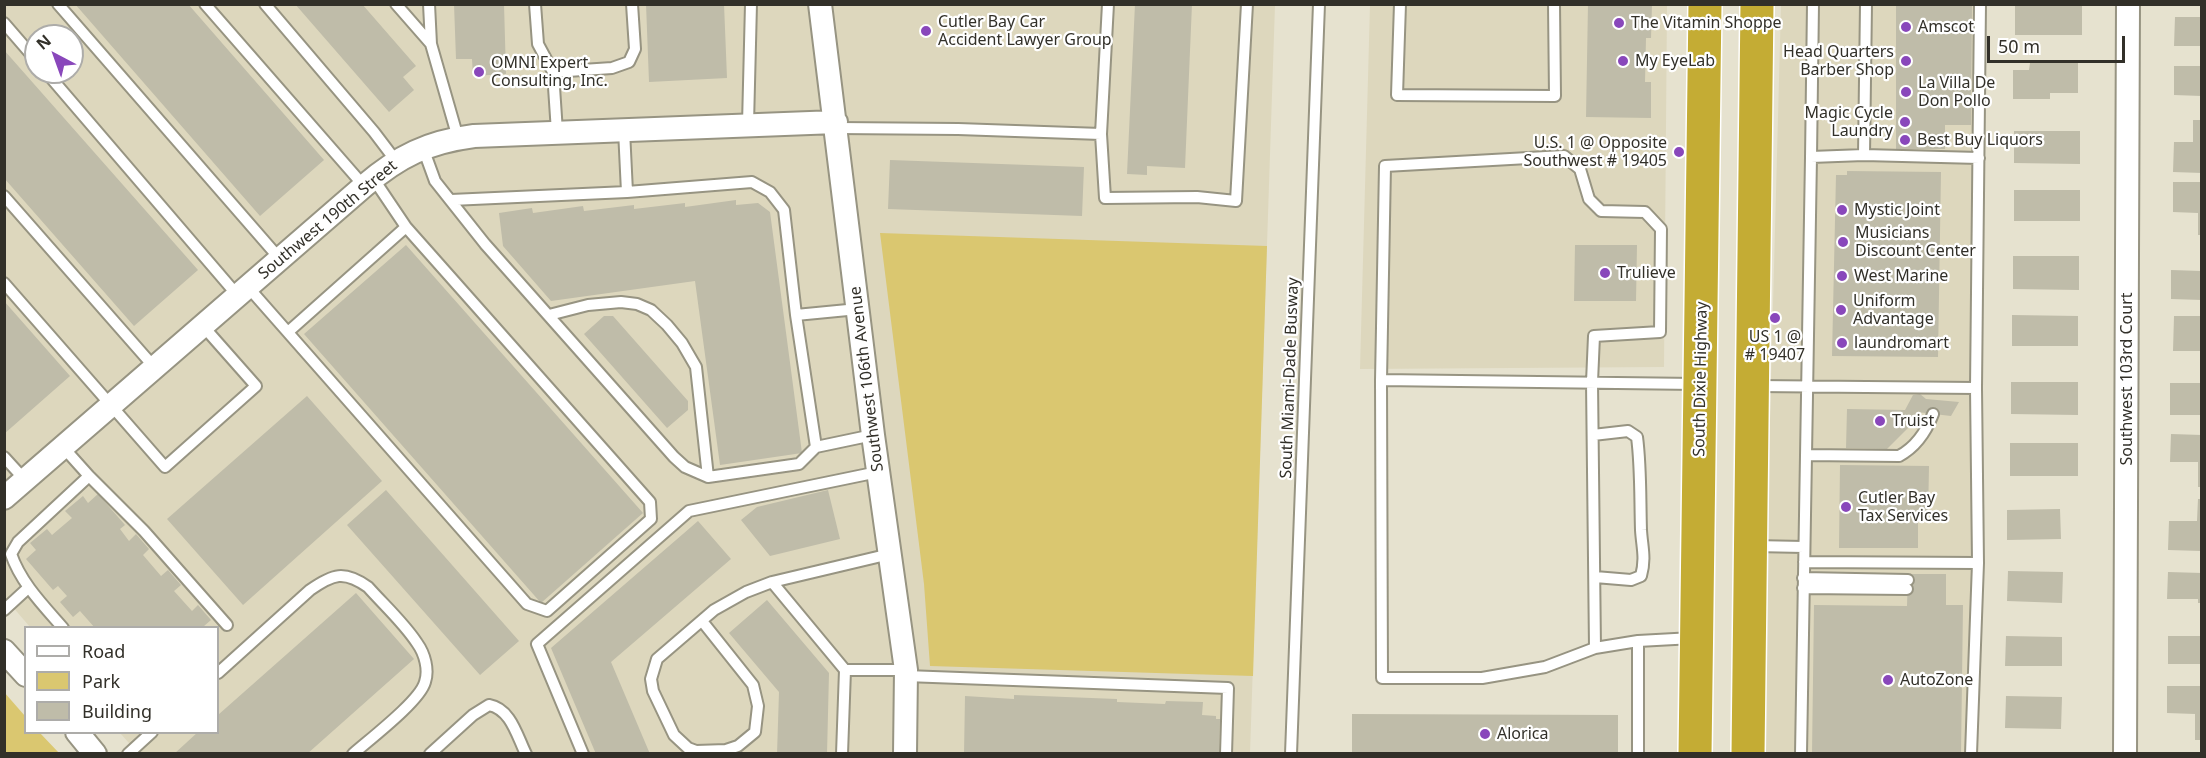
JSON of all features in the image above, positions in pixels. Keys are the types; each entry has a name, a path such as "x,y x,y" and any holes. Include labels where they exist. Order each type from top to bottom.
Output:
{"highway":[{"name":"South Dixie Highway","path":"1695,753 1705,4"},
{"path":"1748,753 1757,4"},
{"path":"1701,384 1753,386"}],"street":[{"name":"Southwest 106th Avenue","path":"820,4 873,435 906,673 905,753"},
{"name":"Southwest 103rd Court","path":"2125,753 2128,4"},
{"name":"Southwest 190th Street","path":"4,498 368,182 396,161 423,147 458,138 557,132 748,124 836,125"},
{"path":"4,651 24,673"},
{"path":"79,734 95,753"}],"lane":[{"path":"58,4 280,258"},
{"path":"57,84 243,291 288,332 527,604 547,611 651,519 650,502 368,182 205,4"},
{"path":"265,4 396,161"},
{"path":"396,4 431,44"},
{"path":"429,4 431,44 458,138"},
{"path":"535,4 535,30 538,44 553,72 557,132"},
{"path":"553,72 612,68 629,62 635,49 632,4"},
{"path":"748,124 751,4"},
{"path":"1108,4 1101,134 1105,198 1197,197 1236,201 1247,4"},
{"name":"South Miami-Dade Busway","path":"1291,753 1319,4"},
{"path":"1400,4 1397,95 1554,96 1554,4"},
{"path":"1801,753 1813,4"},
{"path":"1864,155 1866,4"},
{"path":"1971,753 1978,563 1976,388 1980,4"},
{"path":"4,23 24,46"},
{"path":"836,125 1101,134"},
{"path":"624,130 627,192"},
{"path":"423,147 435,181 485,244 674,457 692,470 708,477 799,464 816,447 873,435"},
{"path":"1811,157 1864,155 1979,158"},
{"path":"1595,648 1592,382 1594,336 1660,332 1661,229 1645,212 1601,211 1589,199 1580,169 1564,156 1385,166 1381,380 1382,678 1482,678 1545,667 1595,648 1638,641 1697,637"},
{"path":"451,201 627,192 752,182 761,185 778,200 783,210 816,447"},
{"path":"4,196 155,368"},
{"path":"288,332 406,227"},
{"path":"4,283 165,466 256,386 203,326"},
{"path":"549,315 588,305 621,302 637,304 651,310 667,325 682,343 696,367 708,477"},
{"path":"796,315 858,309"},
{"path":"1381,380 1701,384"},
{"path":"1753,386 1976,388"},
{"path":"1939,400 1940,388"},
{"path":"1806,455 1899,456 1912,449 1928,427 1933,414"},
{"path":"1593,435 1628,432 1637,436 1640,454 1641,532 1644,563 1641,576 1631,580 1594,576"},
{"path":"63,447 144,531 227,625"},
{"path":"4,457 25,480"},
{"path":"583,753 537,644 689,511 878,471"},
{"path":"62,626 28,588 16,570 10,554 18,542 89,476"},
{"path":"1751,546 1804,547"},
{"path":"702,621 747,676 758,697 755,732 738,746 726,750 688,748 674,735 653,691 651,679 657,659 702,621 736,597 772,582 890,554"},
{"path":"1804,562 1978,563"},
{"path":"219,672 323,581 337,575 358,580 368,587 417,642 424,656 427,671 425,684 416,698 353,753"},
{"path":"772,582 845,670 842,753"},
{"path":"1803,583 1907,585"},
{"path":"4,610 28,588"},
{"path":"1638,641 1638,753"},
{"path":"845,670 1228,688 1226,753"},
{"path":"430,753 473,715 489,705 502,710 508,716 526,753"},
{"path":"128,753 150,734"}],"shaded area":[{"path":"4,5 1275,5 1250,753 138,753 121,734 219,734 219,626 29,626 5,598"},
{"path":"1370,5 1667,5 1664,367 1360,369"},
{"path":"1781,5 1975,5 1975,753 1761,754"}],"green space":[{"path":"880,233 1267,246 1253,676 930,666 924,584"},
{"path":"4,692 24,715 24,734 41,734 59,753 5,753"}],"building":[{"path":"75,4 188,4 324,160 260,216"},
{"path":"295,4 362,4 416,66 403,77 414,90 389,112"},
{"path":"454,4 504,4 506,74 473,76 472,59 456,59"},
{"path":"646,4 724,4 727,78 649,82"},
{"path":"1135,4 1192,4 1185,168 1147,166 1147,175 1127,174"},
{"path":"1588,4 1652,4 1651,38 1646,38 1645,82 1651,82 1651,118 1586,117"},
{"path":"2015,4 2082,4 2082,35 2015,35"},
{"path":"1896,5 1972,5 1971,125 1945,125 1945,149 1896,149"},
{"path":"2175,17 2202,17 2202,46 2174,46"},
{"path":"4,50 24,73 24,84 34,84 198,270 134,326 4,178"},
{"path":"2030,63 2078,63 2078,93 2050,93 2050,99 2013,99 2013,70 2029,70"},
{"path":"2174,66 2202,66 2202,96 2174,95"},
{"path":"2193,120 2202,120 2202,173 2173,172 2174,142 2193,142"},
{"path":"2014,131 2080,131 2080,164 2014,163"},
{"path":"890,160 1084,167 1082,216 888,209"},
{"path":"1847,171 1941,172 1938,357 1832,356 1836,175 1847,175"},
{"path":"2173,182 2202,182 2202,235 2198,235 2198,213 2173,212"},
{"path":"2014,190 2080,190 2080,221 2014,221"},
{"path":"736,200 736,205 758,203 770,212 802,453 720,465 695,281 551,301 503,246 499,213 532,208 533,213 583,206 584,211 634,205 634,209 685,203 685,207"},
{"path":"406,245 643,513 541,603 304,334"},
{"name":"Trulieve","path":"1575,245 1637,245 1636,301 1574,301"},
{"path":"2013,256 2079,256 2079,290 2013,289"},
{"path":"2171,270 2202,271 2202,300 2171,299"},
{"path":"4,301 70,376 4,434"},
{"path":"2012,315 2078,316 2078,346 2012,346"},
{"path":"604,316 613,316 688,401 688,410 667,428 584,334"},
{"path":"2174,316 2202,316 2202,351 2173,351"},
{"path":"2011,382 2078,382 2078,415 2011,414"},
{"path":"2170,383 2202,383 2202,415 2170,415"},
{"name":"Truist","path":"1920,394 1926,399 1959,402 1951,416 1917,412 1911,425 1887,449 1846,448 1847,409 1905,410 1913,395"},
{"path":"307,396 382,481 243,605 167,519"},
{"path":"2171,434 2202,435 2202,487 2198,487 2198,462 2170,462"},
{"path":"2010,443 2078,443 2078,476 2010,476"},
{"path":"1840,465 1929,466 1928,519 1918,519 1918,548 1839,548"},
{"path":"386,490 519,641 480,675 347,525"},
{"path":"828,490 840,539 770,556 741,520 757,507"},
{"path":"98,494 125,525 120,529 129,541 136,534 149,549 143,555 161,576 168,570 181,585 174,591 192,611 198,605 211,620 204,626 93,626 80,611 73,617 60,602 67,596 58,586 53,590 26,559 36,550 30,543 47,529 52,535 72,518 65,511 83,496 88,503"},
{"path":"2198,499 2202,499 2202,551 2168,550 2169,521 2197,521"},
{"path":"2060,509 2061,539 2007,540 2007,510"},
{"path":"698,521 731,559 611,662 650,754 596,754 551,648"},
{"path":"2008,571 2063,572 2062,603 2007,601"},
{"path":"2168,572 2202,573 2202,603 2198,603 2198,599 2167,599"},
{"name":"AutoZone","path":"1908,574 1946,574 1946,605 1963,605 1961,754 1812,754 1814,605 1907,606"},
{"path":"356,593 414,659 307,754 174,754 196,734 219,734 219,714"},
{"path":"767,600 829,673 827,754 777,754 779,692 729,633"},
{"path":"2006,636 2062,637 2062,666 2005,666"},
{"path":"2168,636 2202,636 2202,664 2168,664"},
{"path":"2167,686 2202,686 2202,740 2195,740 2195,714 2167,713"},
{"path":"1014,695 1117,699 1117,702 1165,704 1166,701 1203,702 1202,715 1216,716 1216,719 1220,719 1219,754 964,754 965,696 1014,699"},
{"path":"2006,696 2062,697 2061,729 2005,728"},
{"name":"Alorica","path":"1352,714 1618,715 1618,754 1352,754"}],"place":[{"name":"The Vitamin Shoppe","path":"1619,23"},
{"name":"Amscot","path":"1906,27"},
{"name":"Cutler Bay Car Accident Lawyer Group","path":"926,31"},
{"name":"My EyeLab","path":"1623,61"},
{"name":"Head Quarters Barber Shop","path":"1906,61"},
{"name":"OMNI Expert Consulting, Inc.","path":"479,72"},
{"name":"La Villa De Don Pollo","path":"1906,92"},
{"name":"Magic Cycle Laundry","path":"1905,122"},
{"name":"Best Buy Liquors","path":"1905,140"},
{"name":"U.S. 1 @ Opposite Southwest # 19405","path":"1679,152"},
{"name":"Mystic Joint","path":"1842,210"},
{"name":"Musicians Discount Center","path":"1843,242"},
{"name":"Trulieve","path":"1605,273"},
{"name":"West Marine","path":"1842,276"},
{"name":"Uniform Advantage","path":"1841,310"},
{"name":"US 1 @ # 19407","path":"1775,318"},
{"name":"laundromart","path":"1842,343"},
{"name":"Truist","path":"1880,421"},
{"name":"Cutler Bay Tax Services","path":"1846,507"},
{"name":"AutoZone","path":"1888,680"},
{"name":"Alorica","path":"1485,734"}]}
